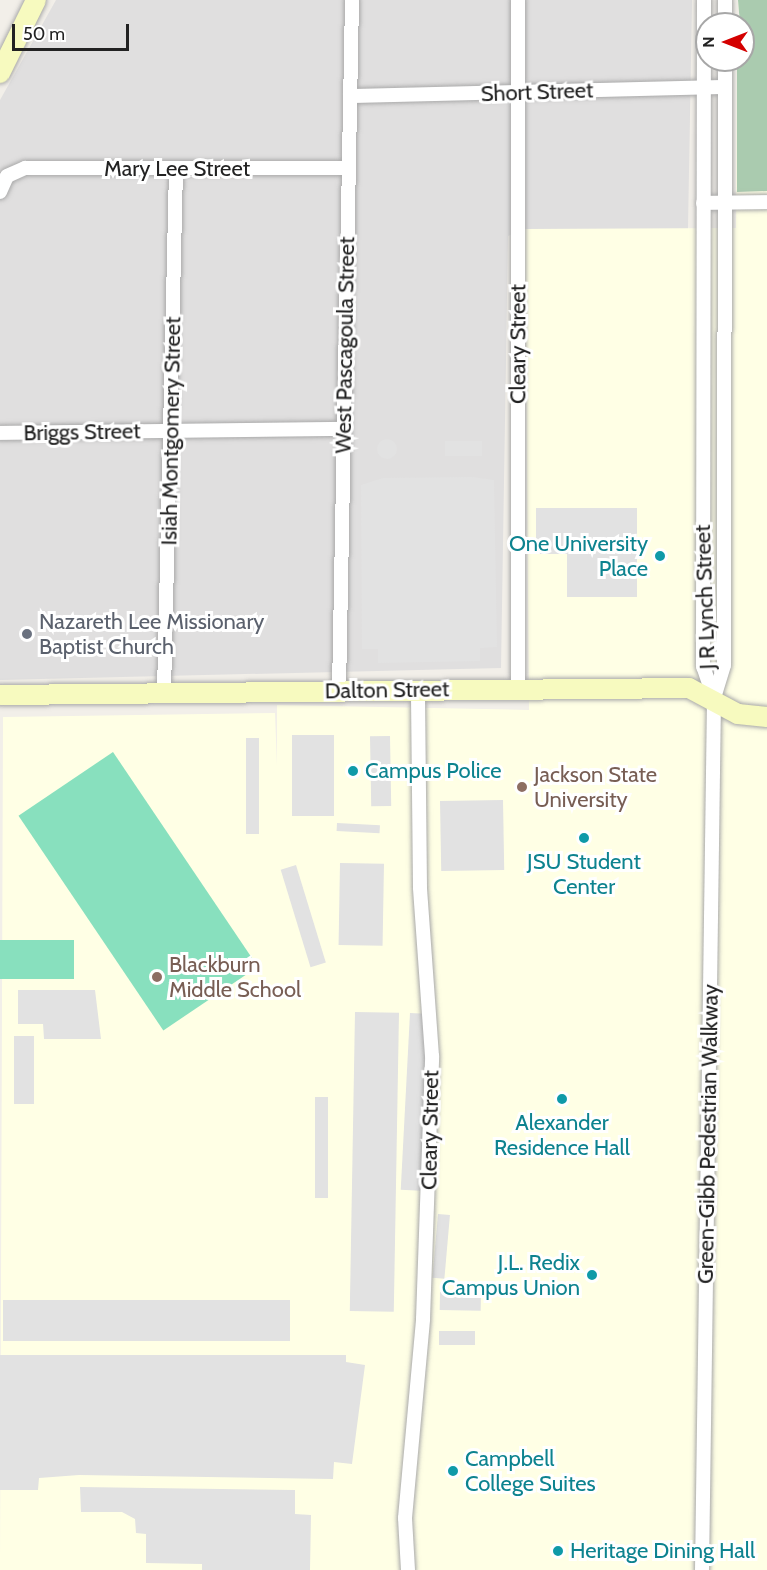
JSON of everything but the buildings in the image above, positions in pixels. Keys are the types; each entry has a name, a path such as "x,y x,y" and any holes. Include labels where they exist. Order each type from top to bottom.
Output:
{"street":[{"path":"0,73 36,0"},
{"name":"West Pascagoula Street","path":"339,690 352,0"},
{"name":"Cleary Street","path":"518,0 518,688"},
{"name":"J R Lynch Street","path":"704,0 703,666 714,698"},
{"name":"J R Lynch Street","path":"714,698 724,665 725,72"},
{"name":"Short Street","path":"350,96 725,87"},
{"name":"Mary Lee Street","path":"0,192 7,176 25,168 349,168"},
{"name":"Isiah Montgomery Street","path":"164,693 176,169"},
{"path":"703,203 767,202"},
{"name":"Briggs Street","path":"0,433 344,429"},
{"name":"Dalton Street","path":"0,695 689,688 714,698 738,714 767,717"},
{"name":"Cleary Street","path":"408,1570 405,1518 423,1319 432,1056 420,887 418,689"},
{"name":"Green-Gibb Pedestrian Walkway","path":"702,1570 714,698"}],"shaded area":[{"path":"56,0 692,0 688,229 525,229 508,236 501,668 0,680 0,100"},
{"name":"Jackson State University","path":"738,0 767,0 767,1570 0,1570 3,717 275,713 277,766 277,705 529,710 525,229 736,228 737,72 755,72 755,12 739,12"},
{"path":"738,0 767,0 767,191 737,192 737,72 755,72 755,12 739,12"},
{"path":"383,439 391,439 397,445 397,453 391,459 383,459 377,453 377,445"},
{"path":"445,441 482,441 482,456 445,456"},
{"path":"472,477 494,480 497,647 480,648 480,661 378,663 378,649 362,649 361,485 383,478"},
{"path":"536,508 637,508 637,597 567,597 567,554 536,554"},
{"path":"292,735 334,735 334,816 292,816"},
{"path":"370,736 390,736 391,806 371,806"},
{"path":"246,738 259,738 259,834 246,834"},
{"path":"503,800 504,870 441,871 440,801"},
{"path":"337,823 380,825 380,833 337,831"},
{"path":"340,863 384,864 383,946 339,945"},
{"path":"296,865 326,963 311,967 281,870"},
{"path":"18,990 95,990 101,1039 44,1039 43,1024 18,1024"},
{"path":"355,1012 399,1013 394,1312 350,1311"},
{"path":"410,1013 430,1014 421,1191 401,1190"},
{"path":"14,1036 34,1036 34,1104 14,1104"},
{"path":"315,1097 328,1097 328,1198 315,1198"},
{"path":"438,1214 450,1215 444,1279 432,1278"},
{"path":"440,1292 481,1293 481,1311 440,1310"},
{"path":"3,1300 290,1300 290,1341 3,1341"},
{"path":"439,1331 475,1331 475,1345 439,1345"},
{"path":"0,1355 346,1355 346,1362 365,1365 352,1464 334,1462 333,1479 79,1475 39,1478 38,1490 0,1490"},
{"path":"80,1487 295,1490 295,1514 311,1515 310,1570 202,1570 202,1564 146,1563 146,1534 136,1533 135,1519 122,1512 81,1512"}],"green space":[{"path":"113,752 258,967 163,1030 18,816"},
{"path":"0,940 74,940 74,979 0,979"}],"place":[{"name":"One University Place","path":"660,556"},
{"name":"Nazareth Lee Missionary Baptist Church","path":"27,634"},
{"name":"Campus Police","path":"353,771"},
{"name":"Jackson State University","path":"522,787"},
{"name":"JSU Student Center","path":"584,838"},
{"name":"Blackburn Middle School","path":"157,977"},
{"name":"Alexander Residence Hall","path":"562,1099"},
{"name":"J.L. Redix Campus Union","path":"592,1275"},
{"name":"Campbell College Suites","path":"453,1471"},
{"name":"Heritage Dining Hall","path":"558,1551"}]}
